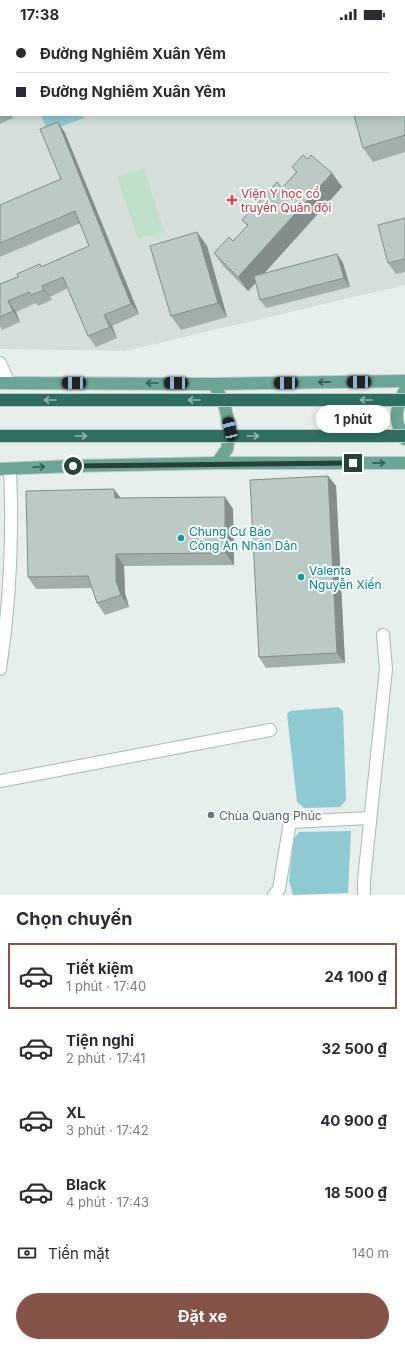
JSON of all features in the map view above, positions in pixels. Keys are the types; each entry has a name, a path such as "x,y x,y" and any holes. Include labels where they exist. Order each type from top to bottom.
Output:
{"highway":[{"path":"0,400 405,400"},
{"path":"0,436 405,436"}],"main road":[{"path":"4,383 214,384 405,381"},
{"path":"214,384 224,403 230,429 227,449 217,463"},
{"path":"405,390 396,411 399,428 405,440"},
{"path":"5,469 217,463 405,463"}],"street":[{"path":"0,364 4,383"},
{"path":"0,669 9,574 11,501 5,469"},
{"path":"364,895 370,818 386,669 383,635"},
{"path":"0,781 270,730"},
{"path":"274,895 279,889 290,822 370,818"}],"shaded area":[{"name":"Viện Y học cổ truyền Quân đội","path":"0,116 405,116 405,285 125,351 0,349"}],"green space":[{"path":"144,168 164,232 138,239 117,177"}],"water":[{"path":"41,116 83,116 84,118 48,131"},
{"path":"338,707 343,711 346,800 340,807 304,808 297,802 287,714 290,711"},
{"path":"351,831 348,893 293,895 289,880 294,839 299,832"}],"building":[{"path":"354,116 405,116 405,135 363,148"},
{"path":"58,122 131,304 104,315 110,327 88,336 63,277 42,286 44,290 31,295 29,292 8,301 13,311 0,317 0,284 18,277 17,274 40,264 41,267 89,246 75,211 0,243 0,205 61,179 40,129"},
{"path":"303,155 308,159 311,155 332,173 238,277 214,253 229,237 233,241 248,225 242,220 277,182 282,188 297,172 292,167"},
{"path":"405,218 405,259 388,263 378,225"},
{"path":"197,232 218,303 171,316 150,246"},
{"path":"337,254 344,278 260,300 254,276"},
{"name":"Valenta Nguyễn Xiển","path":"328,476 337,653 259,657 250,480"},
{"path":"114,489 115,498 225,497 225,553 116,554 116,581 121,595 97,603 88,576 28,577 26,491"}],"place":[{"name":"Viện Y học cổ truyền Quân đội","path":"232,200"},
{"name":"Chung Cư Báo Công An Nhân Dân","path":"181,538"},
{"name":"Valenta Nguyễn Xiển","path":"301,577"},
{"name":"Chùa Quang Phúc","path":"211,815"}],"route":[{"path":"73,466 217,463 353,463"}]}
